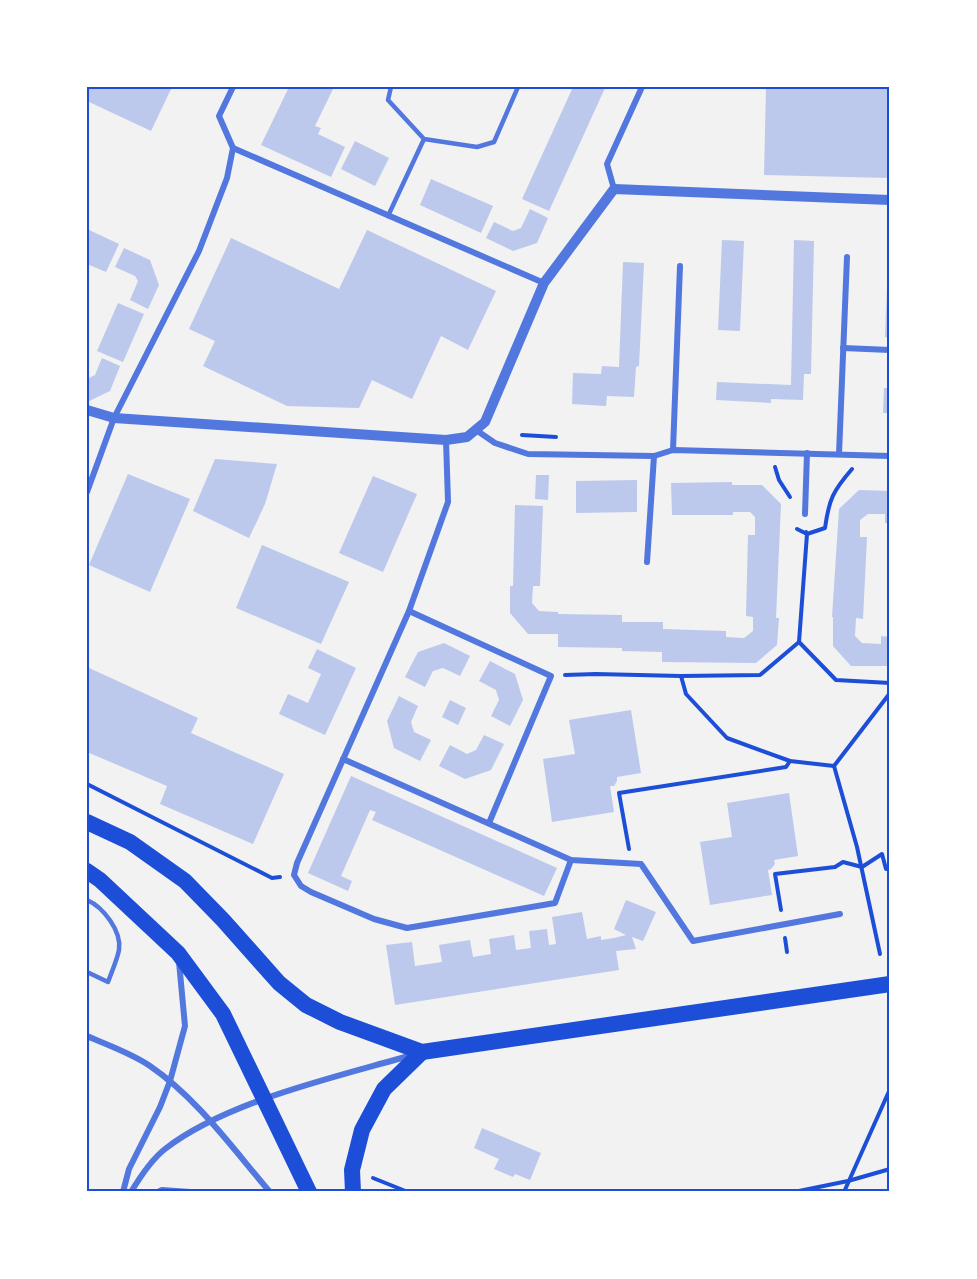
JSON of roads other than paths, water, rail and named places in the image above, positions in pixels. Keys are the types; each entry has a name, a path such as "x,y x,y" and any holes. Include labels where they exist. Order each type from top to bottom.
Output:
{"highway":[{"path":"87,822 130,842 185,881 279,983 306,1005 351,1027 422,1052 890,984"},
{"path":"87,871 100,880 178,953 223,1014 309,1192"},
{"path":"353,1192 352,1170 362,1130 384,1089 422,1052"}],"street":[{"path":"87,492 114,417 199,251 227,178 233,148 219,117 233,87"},
{"path":"614,189 607,164 642,87"},
{"path":"233,148 544,283"},
{"path":"614,189 890,200"},
{"path":"87,410 114,417 446,440 467,437 485,422 544,283 614,189"},
{"path":"839,454 847,257"},
{"path":"673,450 680,266"},
{"path":"843,348 890,350"},
{"path":"476,430 495,443 528,454 654,456 673,450 890,456"},
{"path":"446,440 448,502 409,610 297,863 294,875 301,886 311,892 374,919 408,928 555,903 571,860"},
{"path":"805,514 807,453"},
{"path":"647,562 654,456"},
{"path":"409,610 551,676 489,823"},
{"path":"343,759 571,860 641,864 693,941 840,914"},
{"path":"123,1192 129,1169 160,1107 170,1081 185,1026 178,953"},
{"path":"87,1036 148,1064 170,1081 210,1121 270,1192"},
{"path":"131,1192 140,1177 163,1150 210,1121 266,1099 422,1052"},
{"path":"158,1192 162,1190 190,1192"}],"lane":[{"path":"391,87 388,100 424,139 477,147 494,142 518,87"},
{"path":"388,216 424,139"},
{"path":"87,900 94,903 111,922 120,947 108,982 87,972"}]}
